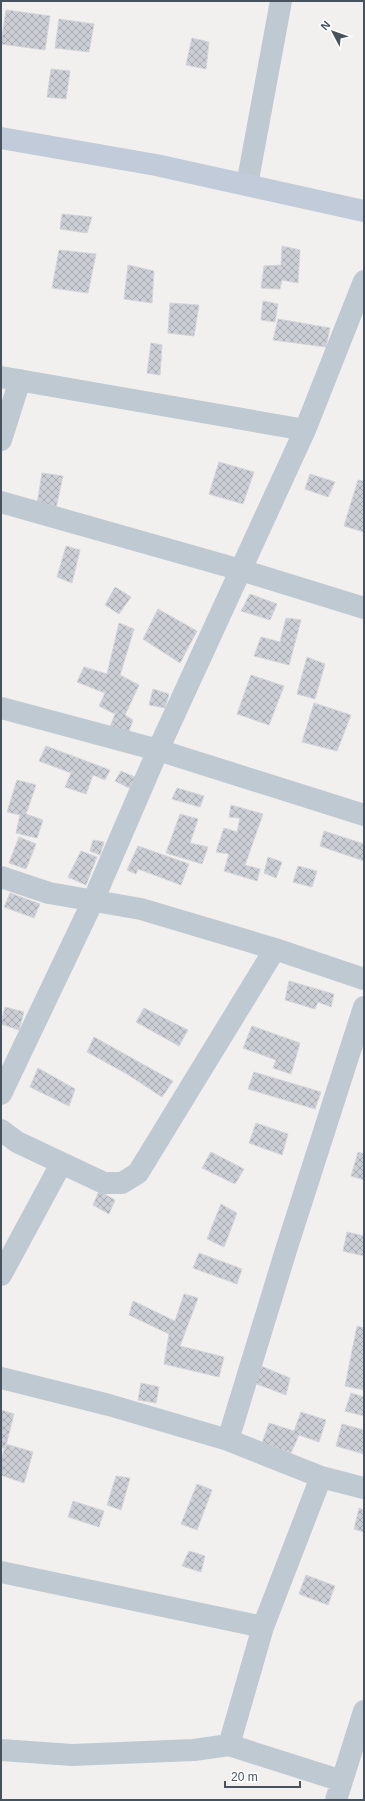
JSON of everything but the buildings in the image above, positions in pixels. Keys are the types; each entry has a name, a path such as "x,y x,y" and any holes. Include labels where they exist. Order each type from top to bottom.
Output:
{"street":[{"path":"247,185 281,1"},
{"path":"1,138 156,165 364,211"},
{"path":"1,1094 7,1063 94,901 158,750 305,430 364,281"},
{"path":"1,440 11,378 305,430"},
{"path":"1,502 241,570 364,608"},
{"path":"1,708 158,750 364,815"},
{"path":"1,877 49,893 141,909 275,949 364,979"},
{"path":"1,1130 17,1142 60,1164 104,1183 122,1183 138,1173 275,949"},
{"path":"228,1440 286,1250 364,1007"},
{"path":"1,1275 60,1164"},
{"path":"1,1378 109,1404 228,1440 321,1477 364,1488"},
{"path":"229,1745 263,1627 321,1477"},
{"path":"1,1572 263,1627"},
{"path":"1,1750 72,1755 194,1750 229,1745 339,1791 364,1711"}]}
